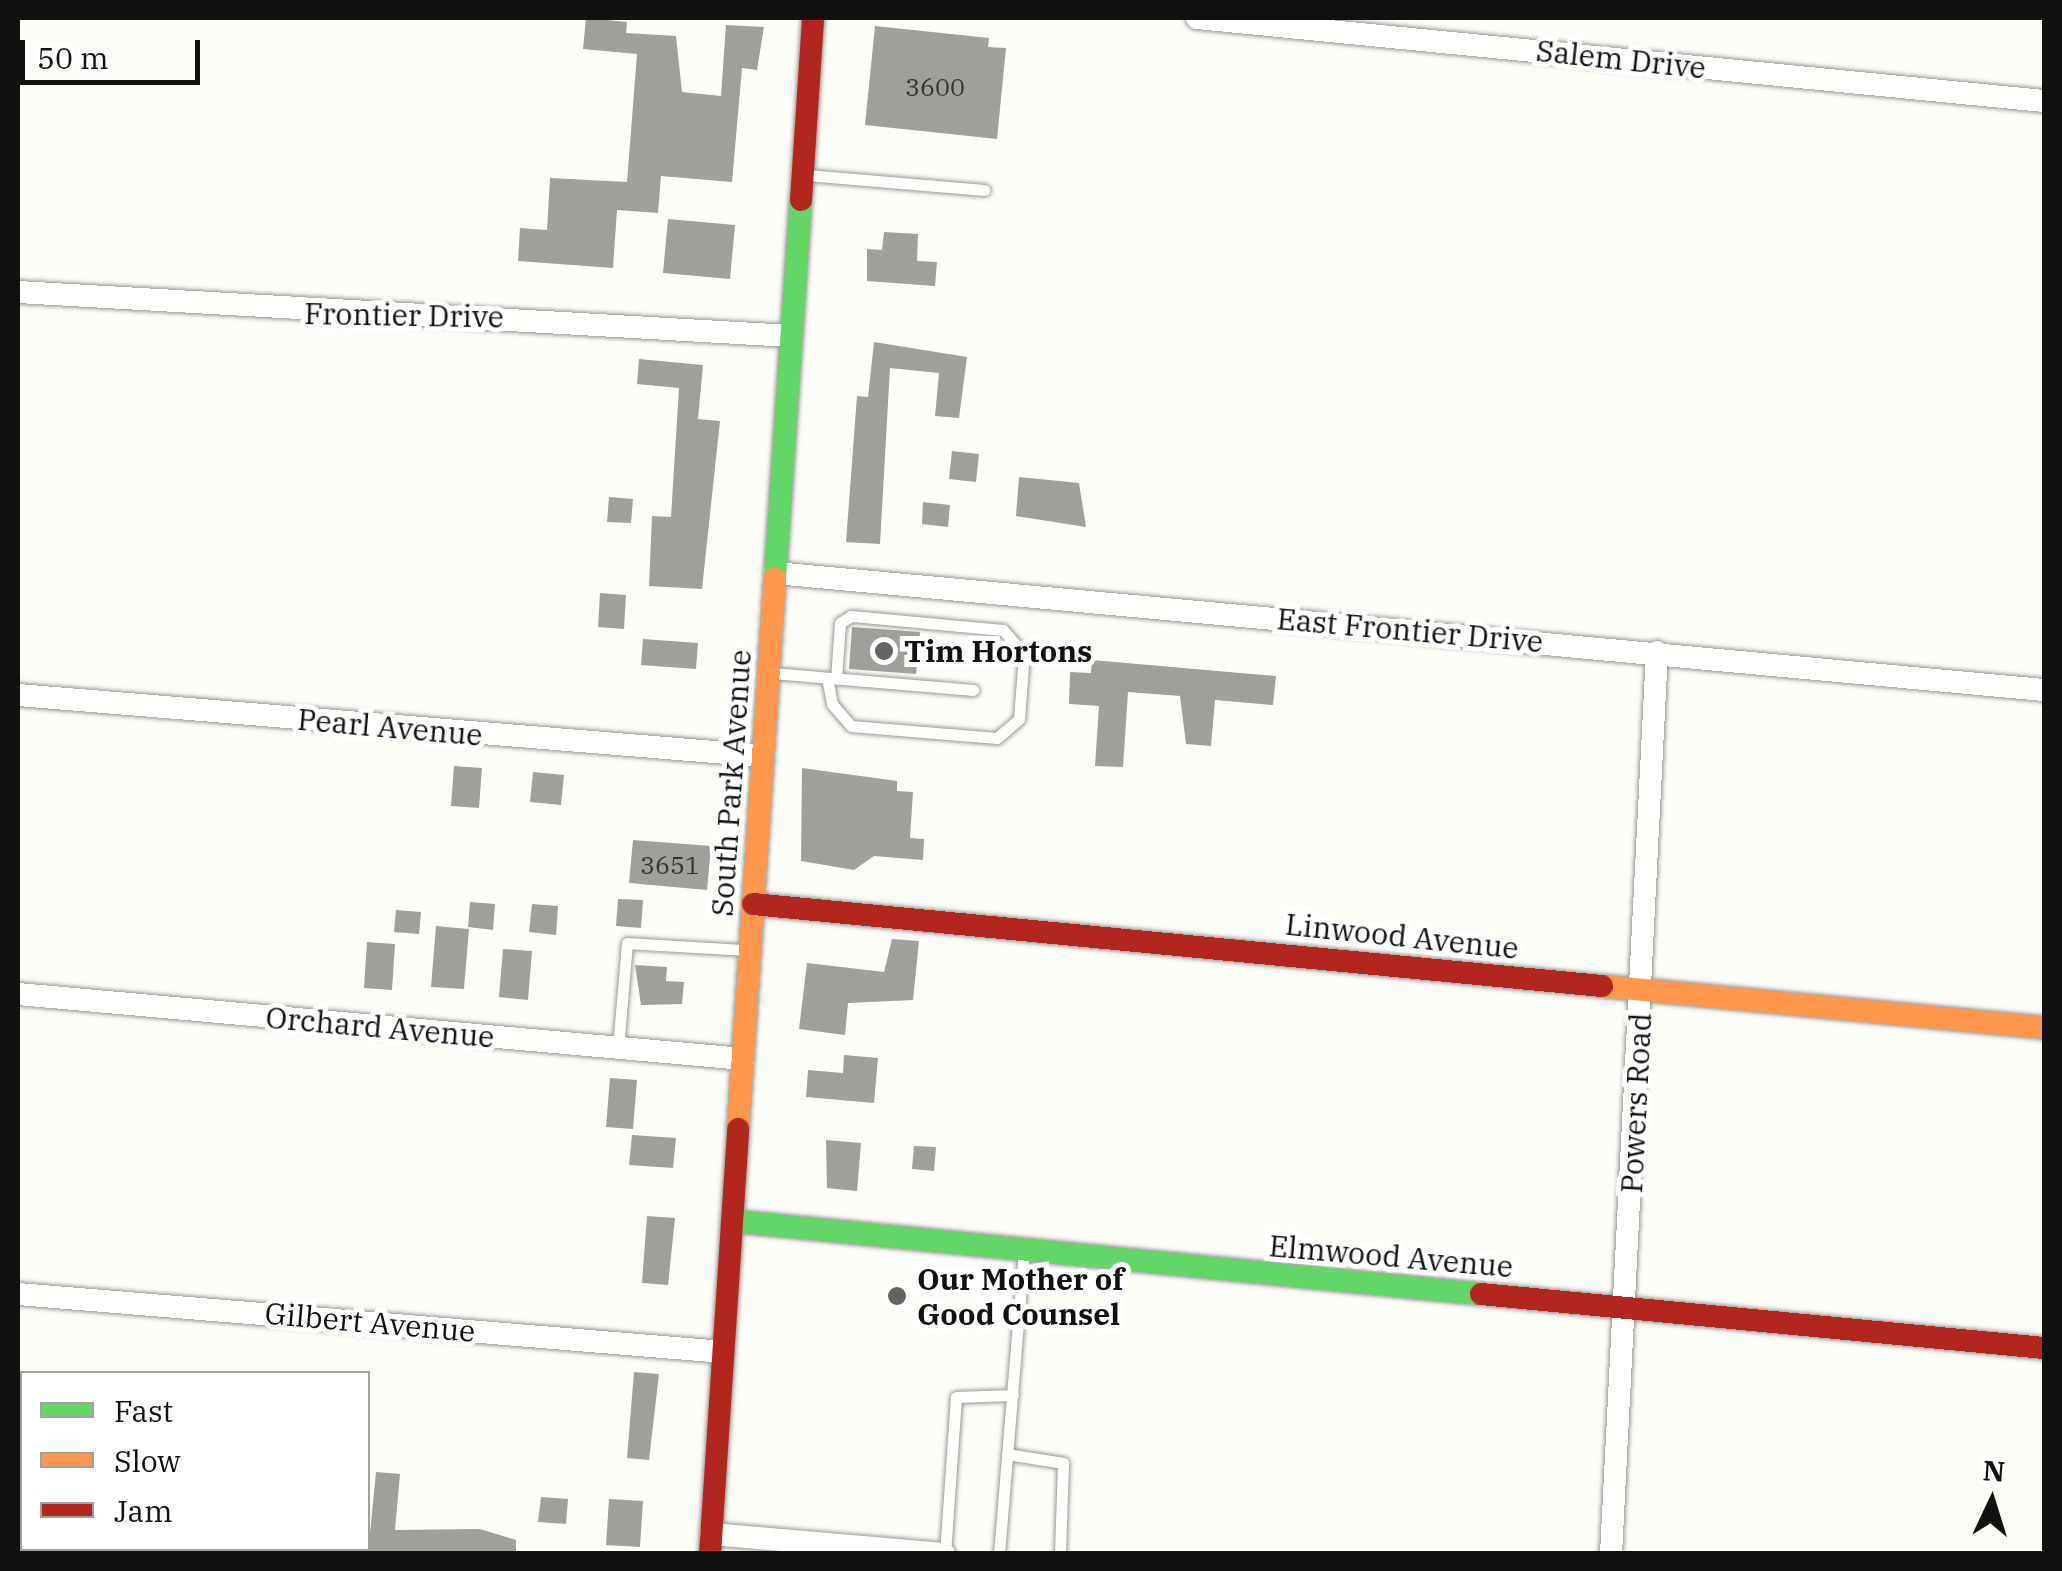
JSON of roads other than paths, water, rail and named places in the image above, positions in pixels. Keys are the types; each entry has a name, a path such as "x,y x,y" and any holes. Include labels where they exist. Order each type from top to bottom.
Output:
{"street":[{"name":"South Park Avenue","path":"710,1544 813,18"},
{"name":"Salem Drive","path":"1198,18 2044,101"},
{"name":"Frontier Drive","path":"18,292 342,318 547,317 791,336"},
{"name":"East Frontier Drive","path":"775,573 2044,690"},
{"name":"Powers Road","path":"1611,1554 1643,992 1657,652"},
{"name":"Pearl Avenue","path":"18,695 763,756"},
{"name":"Linwood Avenue","path":"753,904 2044,1028"},
{"name":"Orchard Avenue","path":"18,994 743,1059"},
{"name":"Elmwood Avenue","path":"732,1221 2044,1348"},
{"name":"Gilbert Avenue","path":"18,1294 723,1352"},
{"path":"710,1544 945,1554"}],"lane":[{"path":"802,174 984,190"},
{"path":"851,616 1003,630 1024,654 1019,719 997,738 851,726 832,704 831,678 840,623 851,616"},
{"path":"768,673 973,690"},
{"path":"618,1048 626,943 750,950"},
{"path":"1000,1554 1024,1249"},
{"path":"945,1554 956,1397 1012,1395"},
{"path":"1008,1454 1063,1462 1060,1554"}],"place":[{"name":"Tim Hortons","path":"884,651"},
{"name":"Our Mother of Good Counsel","path":"897,1296"}]}
